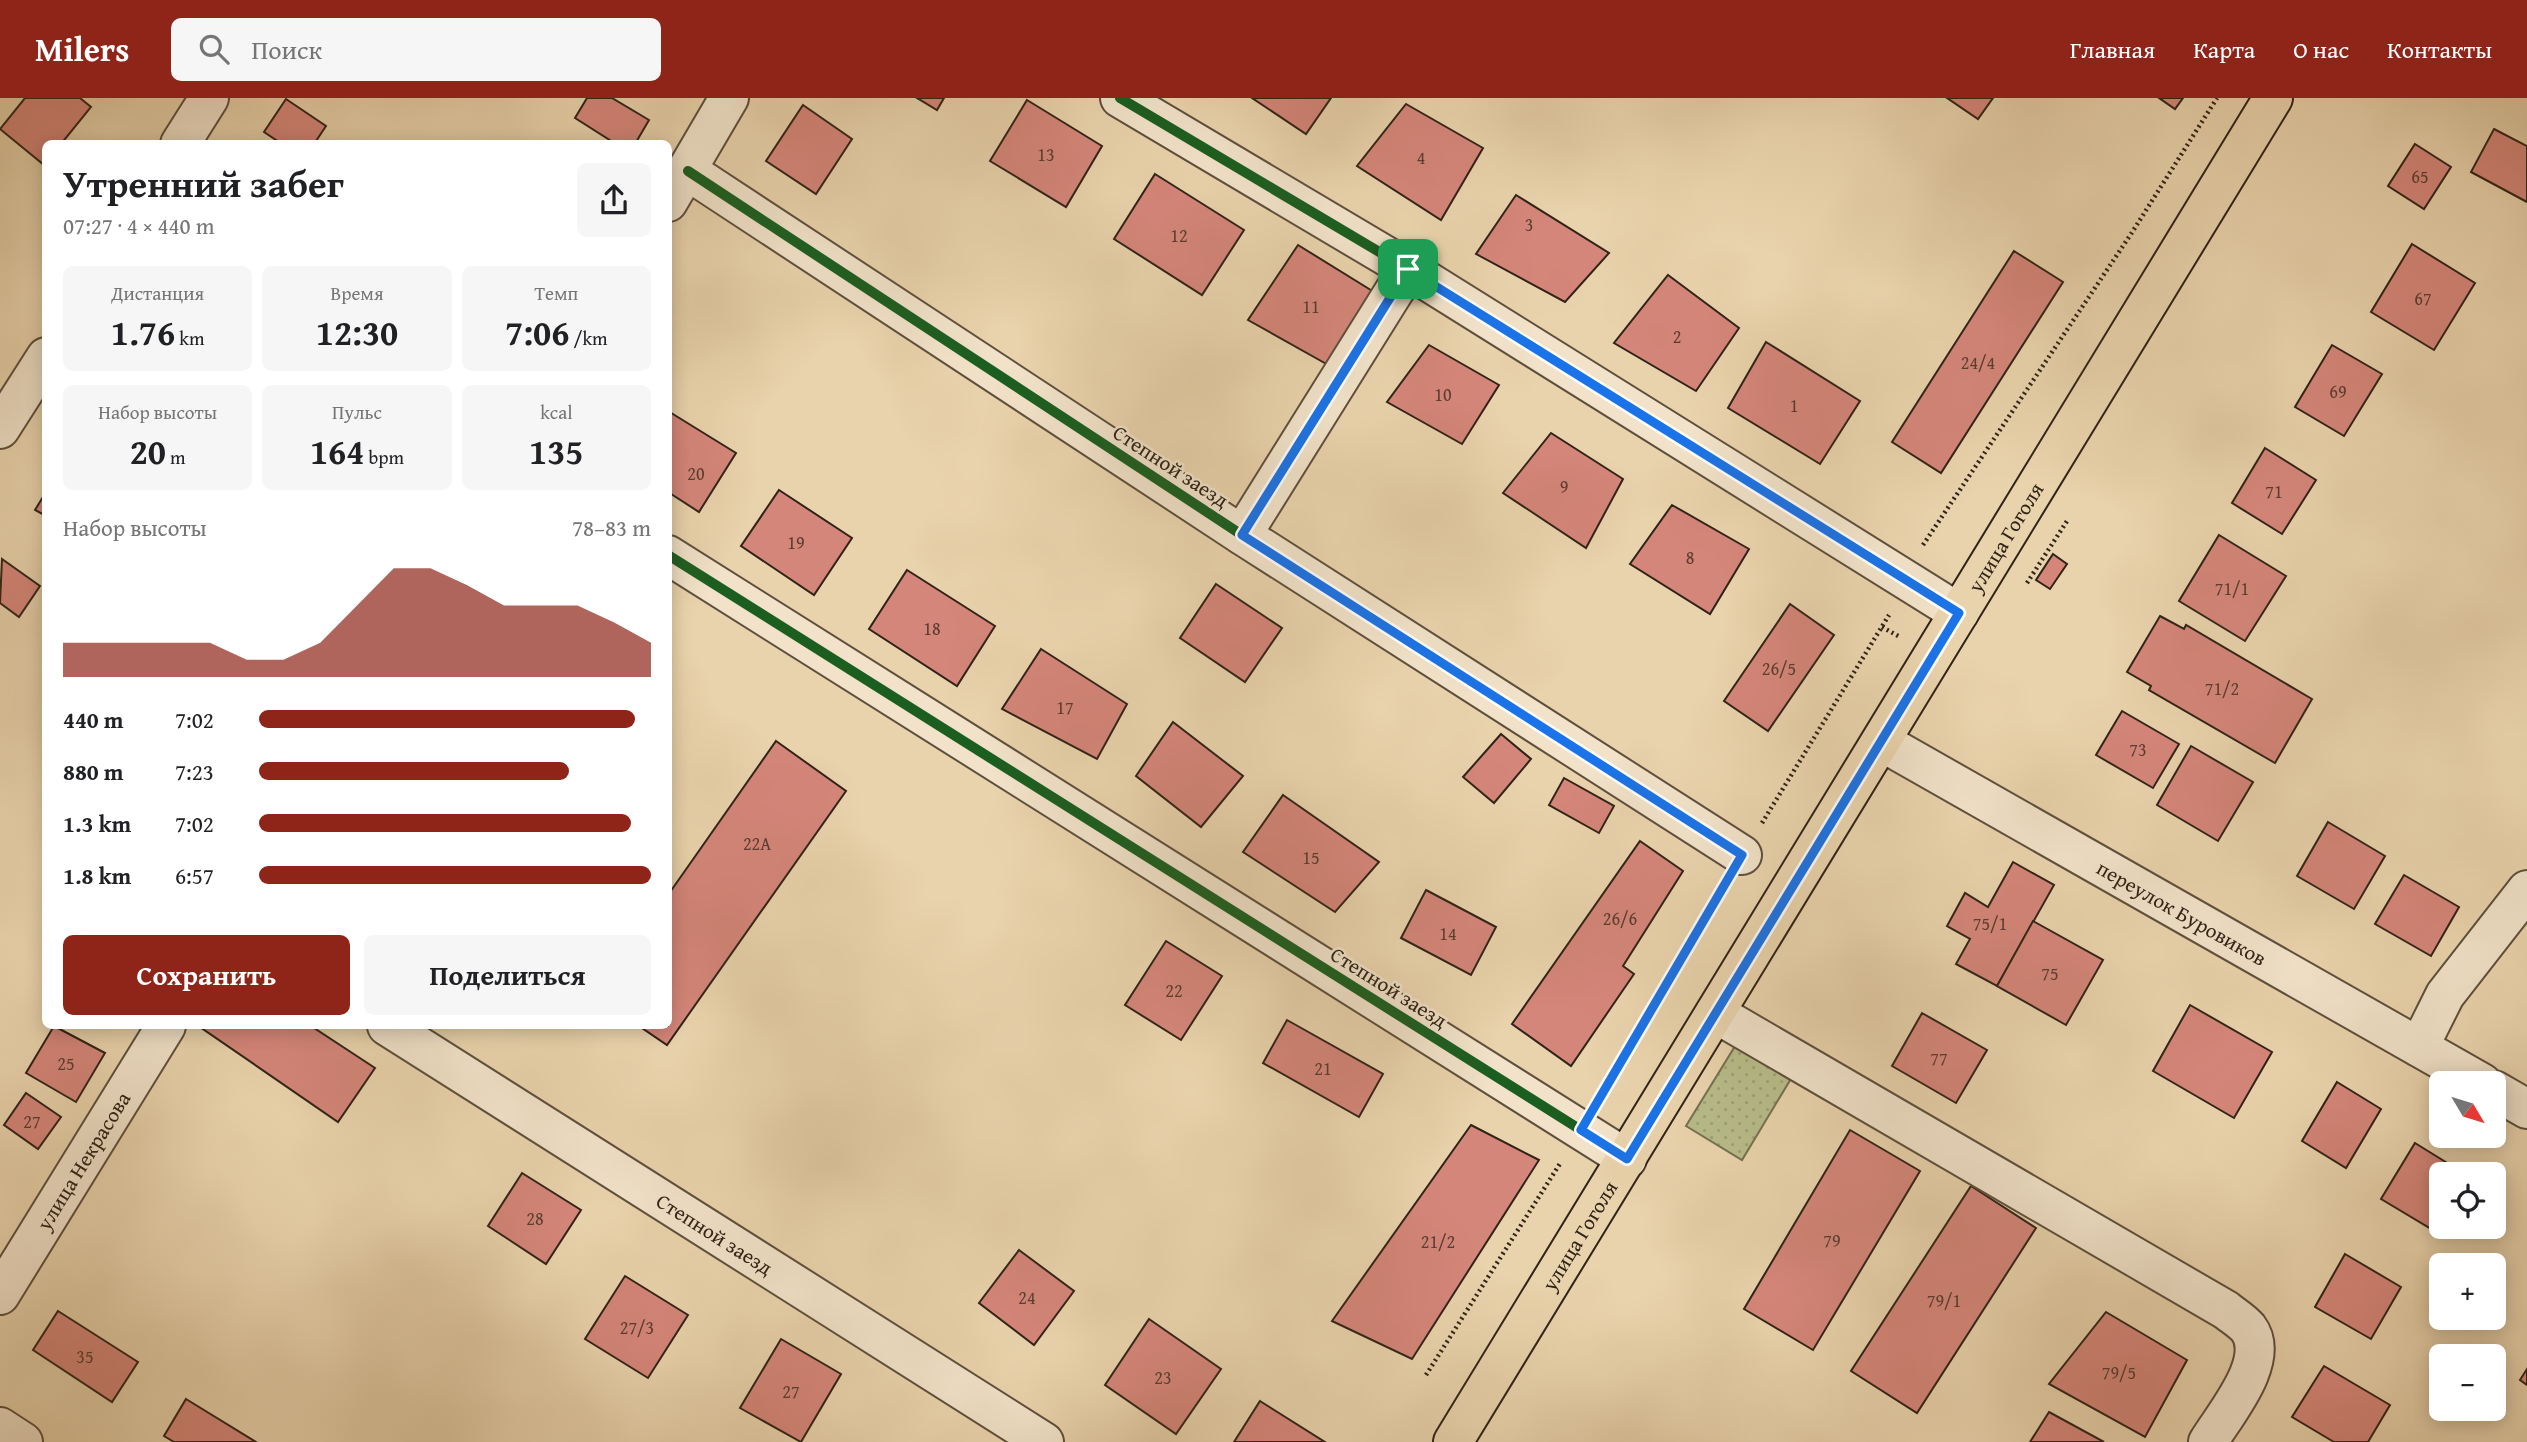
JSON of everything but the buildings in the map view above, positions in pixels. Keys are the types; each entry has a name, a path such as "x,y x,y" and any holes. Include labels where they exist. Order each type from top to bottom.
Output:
{"main road":[{"name":"улица Гоголя","path":"1453,1442 2273,98"}],"street":[{"path":"183,140 209,98"},
{"path":"678,187 729,98"},
{"path":"1120,98 1408,269 1959,613"},
{"name":"Степной заезд","path":"678,187 1242,535 1742,855"},
{"name":"Степной заезд","path":"1242,535 1408,269"},
{"path":"0,429 42,363"},
{"name":"Степной заезд","path":"672,558 1627,1159"},
{"name":"переулок Буровиков","path":"1882,742 2461,1071"},
{"path":"2419,1047 2445,995 2527,890"},
{"path":"1715,1013 2226,1310 2248,1328 2256,1347 2253,1369 2208,1442"},
{"name":"улица Некрасова","path":"0,1295 164,1029"},
{"name":"Степной заезд","path":"392,1029 1044,1442"},
{"path":"2506,1097 2527,1109"},
{"path":"0,1427 23,1442"}],"path":[{"path":"1426,1374 1581,1130 1742,855 1882,627 1927,537 2132,234 2217,98"}],"green space":[{"path":"1737,1043 1792,1077 1742,1160 1686,1126"}],"cycle path":[{"path":"1120,98 1408,269 1959,613"},
{"path":"688,171 1242,535 1742,855"},
{"path":"672,558 1627,1159"}],"route":[{"path":"1408,269 1959,613 1627,1159 1581,1130 1742,855 1242,535 1408,269"}]}
